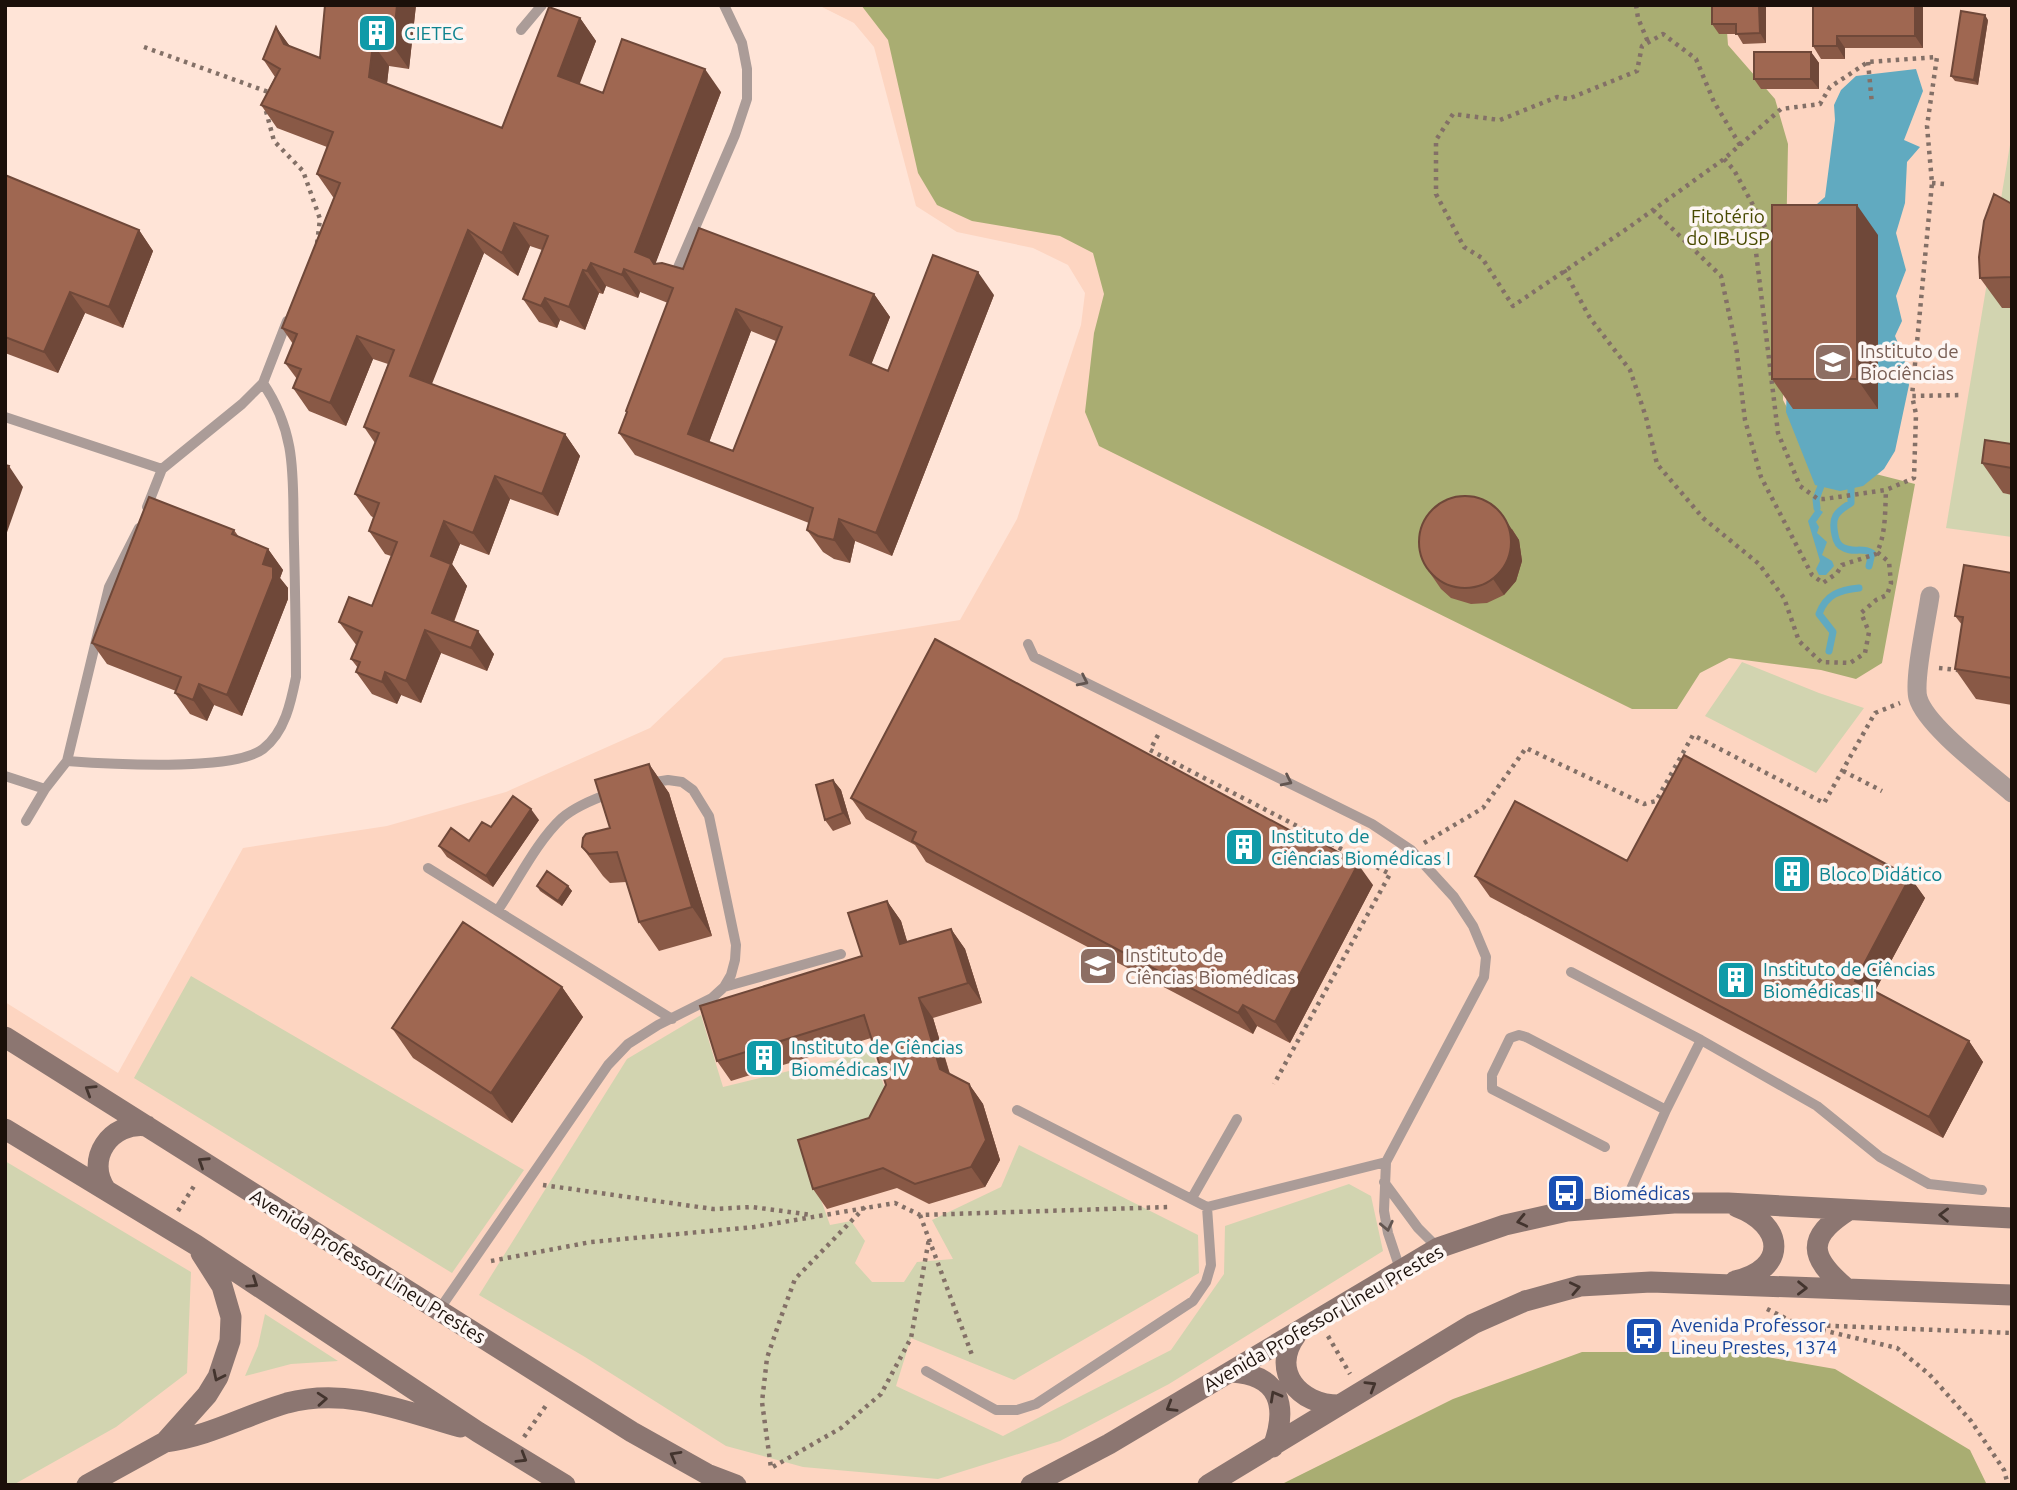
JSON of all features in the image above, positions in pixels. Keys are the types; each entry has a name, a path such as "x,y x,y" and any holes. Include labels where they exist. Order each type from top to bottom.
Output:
{"main road":[{"name":"Avenida Professor Lineu Prestes","path":"5,1037 632,1432 697,1468 736,1485"},
{"path":"106,1190 99,1177 98,1167 104,1144 123,1128 148,1126"},
{"path":"5,1129 196,1245 478,1432 565,1485"},
{"name":"Avenida Professor Lineu Prestes","path":"1031,1485 1109,1444 1438,1248 1505,1225 1567,1211 1674,1203 1728,1203 2012,1218"},
{"path":"1719,1284 1760,1273 1770,1260 1774,1245 1770,1229 1759,1217 1728,1203"},
{"path":"1847,1289 1827,1273 1821,1264 1818,1242 1829,1223 1849,1210"},
{"path":"87,1485 165,1441 213,1385 223,1366 230,1341 231,1317 227,1297 196,1245"},
{"path":"1208,1485 1473,1324 1525,1301 1580,1286 1651,1282 2012,1295"},
{"path":"1296,1335 1289,1345 1285,1363 1290,1380 1300,1393 1315,1402 1339,1405"},
{"path":"1232,1372 1261,1378 1274,1390 1281,1406 1282,1423 1273,1447"},
{"path":"165,1441 189,1439 290,1402 345,1397 372,1401 478,1432"}],"street":[{"path":"1930,597 1917,696 1927,715 1943,732 2012,793"}],"lane":[{"path":"521,30 542,5"},
{"path":"673,279 735,135 747,99 747,69 742,43 724,5"},
{"path":"26,821 44,789 67,761 108,587 139,528 162,469 242,404 263,383 292,309"},
{"path":"67,761 136,765 240,759 263,749 279,731 290,704 296,677 293,466 286,431 275,401 263,383"},
{"path":"5,417 162,469"},
{"path":"1028,644 1034,657 1373,824 1411,850 1454,897 1473,926 1486,957 1484,977 1386,1162 1384,1211 1388,1233 1401,1269"},
{"path":"5,776 44,789"},
{"path":"439,1311 608,1065 628,1044 658,1025 712,998 724,987 731,975 736,945 709,816 693,790 682,782 668,780 640,785"},
{"path":"498,910 548,835 563,818 586,802 618,791"},
{"path":"428,868 672,1019"},
{"path":"724,987 841,954"},
{"path":"1571,972 1701,1040 1817,1106 1880,1157 1930,1184 1982,1190"},
{"path":"1605,1147 1492,1090 1492,1075 1510,1038 1519,1035 1526,1037 1666,1110"},
{"path":"1623,1207 1701,1040"},
{"path":"1017,1110 1207,1207 1386,1162"},
{"path":"1192,1198 1237,1119"},
{"path":"1384,1182 1418,1228 1438,1248"},
{"path":"926,1371 996,1410 1017,1410 1035,1404 1193,1301 1206,1282 1211,1265 1207,1207"}],"path":[{"path":"1636,5 1638,18 1648,42"},
{"path":"1724,159 1734,170 1766,229 1755,244 1778,433 1800,486 1818,499 1886,490 1914,478 1916,414 1912,396 1932,183 1927,126 1937,57 1868,62 1830,87 1820,104 1781,109 1740,145 1724,159 1513,306 1482,258 1464,247 1436,194 1436,140 1453,114 1500,120 1557,97 1568,99 1637,71 1642,46 1663,34 1696,58 1714,102 1740,145"},
{"path":"144,47 273,94"},
{"path":"1868,62 1872,104"},
{"path":"266,99 267,92"},
{"path":"265,107 274,141 303,171 320,219 316,248"},
{"path":"1932,183 1945,184"},
{"path":"1653,210 1721,276 1735,346 1745,421 1761,477 1812,575 1823,583 1837,573 1842,565 1876,553 1883,527 1886,490"},
{"path":"1564,271 1590,318 1630,370 1646,417 1657,464 1703,518 1759,564 1784,598 1799,641 1821,662 1850,663 1865,653 1870,632 1861,613 1887,594 1891,583 1889,562 1876,553"},
{"path":"1912,396 1963,395"},
{"path":"1920,665 1968,672"},
{"path":"1411,850 1483,808 1526,748 1644,804 1656,801 1693,735 1824,803 1875,713"},
{"path":"1165,721 1150,750 1390,874 1273,1084"},
{"path":"1843,771 1882,791"},
{"path":"167,1228 207,1164"},
{"path":"528,1183 713,1209 752,1207 816,1215"},
{"path":"471,1265 591,1242 754,1227 895,1203 919,1215 1169,1208"},
{"path":"866,1206 795,1279 781,1317 767,1358 762,1402 771,1468 841,1428 881,1394 911,1338 929,1240"},
{"path":"919,1215 972,1355"},
{"path":"1763,1307 1797,1324 1897,1348 1929,1374 1970,1421 2004,1470 2008,1485"},
{"path":"1318,1321 1361,1392"},
{"path":"1797,1324 2012,1333"},
{"path":"513,1453 559,1386"}],"shaded area":[{"path":"818,5 2012,5 2012,1485 5,1485 5,1002 118,1073 243,848 387,826 506,792 650,728 724,658 960,620 1017,519 1081,325 1085,293 1068,265 1033,248 957,232 916,206 874,47 854,23"}],"green space":[{"name":"Fitotério do IB-USP","path":"861,5 1725,5 1728,45 1775,99 1788,144 1783,400 1810,451 1852,468 1915,484 1882,663 1856,679 1821,670 1729,658 1700,673 1677,709 1632,709 1099,446 1085,412 1094,333 1104,294 1093,253 1060,236 972,221 937,205 918,173 888,40"},
{"path":"2012,133 2012,537 1946,528"},
{"path":"1742,662 1864,708 1816,773 1705,716"},
{"path":"191,976 524,1170 452,1273 134,1078"},
{"path":"701,1015 723,1087 872,1051 890,1103 874,1134 806,1158 830,1225 851,1221 865,1241 855,1263 872,1282 904,1282 917,1262 953,1259 932,1220 1001,1187 1019,1145 1198,1235 1199,1273 1014,1380 911,1338 896,1386 1003,1436 1171,1350 1224,1274 1225,1226 1349,1184 1371,1196 1383,1251 1169,1384 1060,1441 938,1479 803,1467 726,1446 585,1357 479,1295 627,1059"},
{"path":"5,1161 191,1272 187,1373 116,1427 13,1485 5,1484"},
{"path":"265,1314 338,1361 291,1364 245,1376 258,1346"},
{"path":"1582,1352 1738,1352 1835,1369 1970,1450 1987,1485 1280,1485 1453,1399"}],"water":[{"path":"1916,69 1923,91 1904,140 1920,147 1907,162 1905,203 1896,233 1906,270 1896,296 1902,321 1895,336 1904,358 1909,385 1895,451 1884,469 1863,486 1840,491 1815,485 1786,412 1793,225 1825,197 1835,120 1834,105 1841,90 1856,76"},
{"path":"1817,508 1823,512 1816,522 1819,527 1817,533 1827,542 1822,555 1832,561 1834,566 1826,575 1819,575 1816,569 1820,561 1808,521"}],"building":[{"path":"325,5 397,5 393,46 373,44 369,77 502,128 549,7 580,18 558,76 603,93 622,39 705,69 635,252 650,258 654,264 662,263 683,269 699,228 874,294 850,355 888,371 933,255 978,272 876,533 839,519 834,540 818,536 807,530 813,508 619,433 673,288 624,269 622,275 591,263 587,271 583,270 569,307 545,298 541,306 523,299 548,236 514,223 502,253 468,230 410,376 565,434 542,494 495,476 473,533 444,521 431,556 451,564 432,613 478,631 471,648 425,630 406,681 385,672 382,682 356,672 360,662 351,659 362,632 339,622 349,597 372,606 397,542 369,531 379,503 355,494 379,433 364,427 394,350 357,336 330,403 293,388 301,369 285,363 297,334 282,328 340,183 317,174 333,132 261,105 280,69 263,59 276,27 284,44 320,58","holes":["736,309 782,327 733,451 688,434"]},
{"path":"1759,5 1760,33 1736,34 1736,24 1712,24 1712,6"},
{"path":"1813,5 1915,5 1915,36 1837,36 1837,46 1813,46"},
{"path":"1961,11 1985,15 1974,80 1951,76"},
{"path":"1754,52 1811,52 1811,79 1754,79"},
{"path":"5,175 139,230 109,307 70,292 44,352 5,337"},
{"path":"1994,194 2012,204 2012,277 1980,278 1979,257 1984,221"},
{"path":"1772,205 1857,205 1857,379 1772,379"},
{"path":"1985,440 2012,444 2012,468 1982,463"},
{"path":"1465,496 1483,499 1498,509 1508,524 1511,542 1508,560 1498,575 1483,585 1465,588 1447,585 1432,575 1422,560 1419,542 1422,524 1432,509 1447,499"},
{"path":"149,497 234,530 232,534 268,549 263,564 273,567 273,578 227,695 199,684 193,700 175,693 181,677 92,643"},
{"path":"1964,565 2012,573 2012,678 1955,669 1963,617 1955,616"},
{"path":"935,639 1315,844 1317,840 1358,864 1275,1022 1243,1005 1238,1013 912,841 916,832 851,798"},
{"path":"1684,755 1910,877 1855,981 1969,1041 1929,1117 1475,876 1515,801 1627,861"},
{"path":"649,764 692,907 639,922 617,852 589,854 582,847 586,834 610,828 595,780"},
{"path":"833,780 843,813 825,820 816,785"},
{"path":"513,796 531,809 486,876 439,846 451,828 469,841 482,822 491,827"},
{"path":"547,871 568,886 558,901 537,886"},
{"path":"887,901 900,944 951,929 968,983 919,998 940,1069 969,1084 986,1140 971,1167 915,1184 883,1168 813,1189 798,1140 869,1118 886,1085 864,1015 717,1061 700,1006 862,956 848,913"},
{"path":"463,922 562,987 491,1093 392,1028"}],"waterway":[{"path":"1817,508 1816,499 1821,486"},
{"path":"1851,488 1851,503 1838,512 1834,519 1835,537 1842,547 1872,553 1869,566"},
{"path":"1829,651 1833,632 1819,614 1822,607 1834,594 1859,588"}],"place":[{"name":"CIETEC","path":"377,33"},
{"name":"Instituto de Biociências","path":"1833,362"},
{"name":"Instituto de Ciências Biomédicas I","path":"1244,847"},
{"name":"Bloco Didático","path":"1792,874"},
{"name":"Instituto de Ciências Biomédicas","path":"1098,966"},
{"name":"Instituto de Ciências Biomédicas II","path":"1736,980"},
{"name":"Instituto de Ciências Biomédicas IV","path":"764,1058"},
{"name":"Biomédicas","path":"1566,1193"},
{"name":"Avenida Professor Lineu Prestes, 1374","path":"1644,1336"}]}
